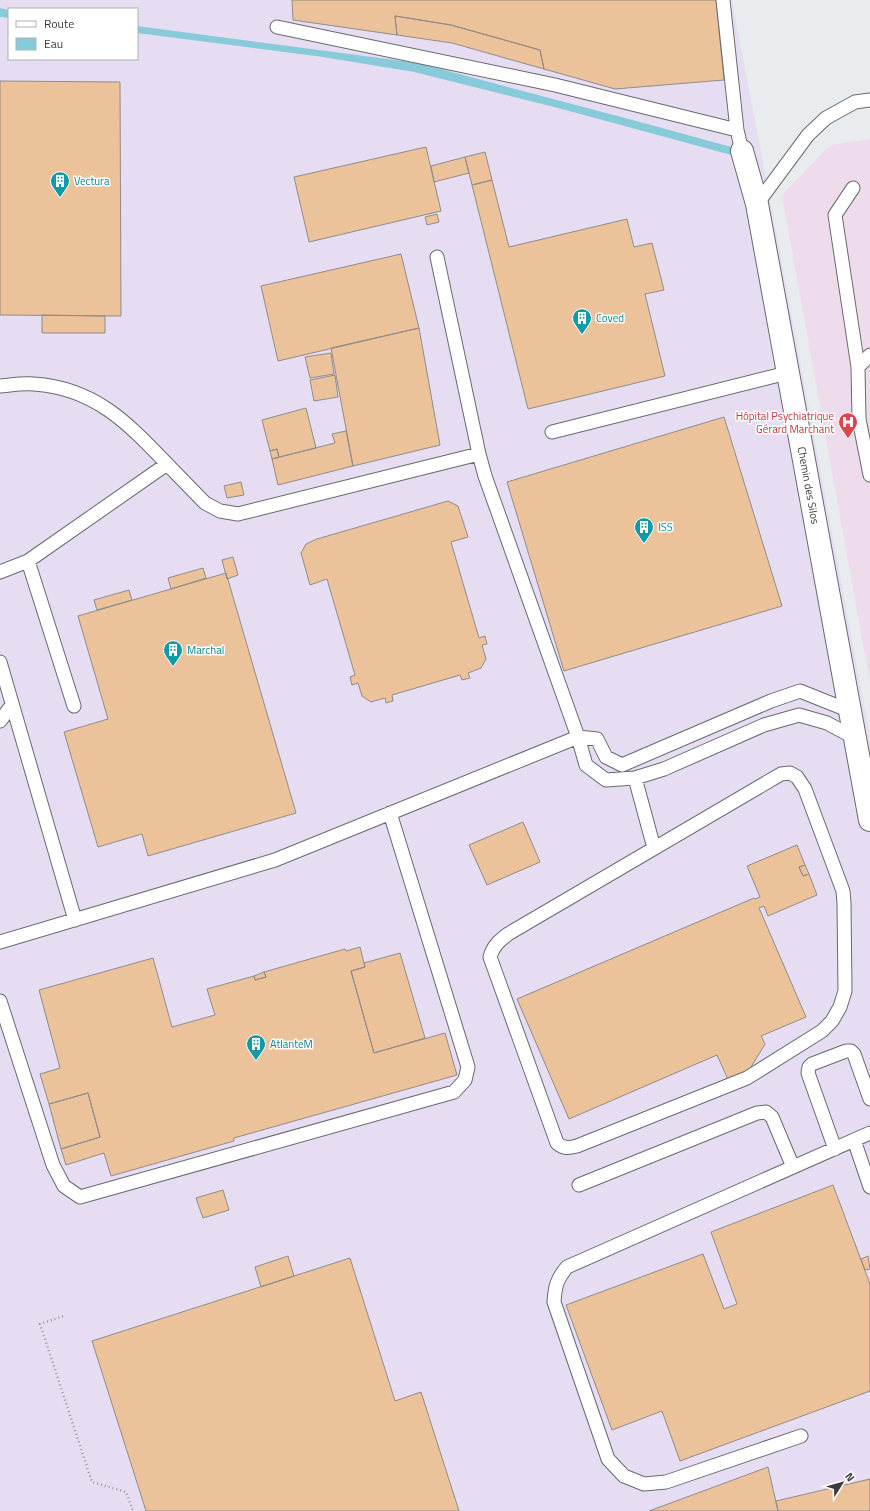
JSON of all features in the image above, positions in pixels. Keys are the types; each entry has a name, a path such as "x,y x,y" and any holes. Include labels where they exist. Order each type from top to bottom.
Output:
{"street":[{"name":"Chemin des Silos","path":"742,151 757,204 870,820"}],"lane":[{"path":"723,0 737,130 742,151"},
{"path":"277,27 555,85 737,130"},
{"path":"757,204 808,134 826,118 855,102 870,100"},
{"path":"853,188 834,215 858,367 859,418 870,475"},
{"path":"437,257 485,476 578,737 586,765 606,780 636,778 664,769 764,725 799,715 827,723 855,738"},
{"path":"858,367 870,355"},
{"path":"552,432 787,372"},
{"path":"0,386 33,384 62,388 88,397 110,410 135,430 205,503 220,511 238,514 479,454"},
{"path":"0,572 28,561 167,464"},
{"path":"28,561 74,706"},
{"path":"0,662 75,920"},
{"path":"0,942 276,860 578,737 597,739 606,757 622,765 771,701 800,691 850,712"},
{"path":"0,721 12,704"},
{"path":"790,772 797,777 805,789 843,891 845,991 838,1012 832,1021 822,1031 747,1078 577,1146 568,1148 562,1147 558,1143 490,957 492,948 498,941 508,934 654,848 781,774 790,772"},
{"path":"636,778 654,848"},
{"path":"0,1001 53,1165 64,1186 80,1197 454,1092 465,1080 468,1067 390,813"},
{"path":"835,1149 808,1073 808,1067 812,1064 846,1051 850,1051 854,1054 870,1099"},
{"path":"579,1185 757,1113 766,1112 772,1118 793,1167"},
{"path":"801,1436 666,1482 644,1484 624,1476 608,1459 554,1302 555,1286 567,1267 870,1133"},
{"path":"854,1140 870,1187"}],"path":[{"path":"63,1316 40,1324 92,1482 126,1492 133,1511"}],"shaded area":[{"path":"0,0 732,0 870,737 870,1511 0,1511"},
{"name":"Hôpital Psychiatrique Gérard Marchant","path":"870,139 870,683 782,195 830,145"}],"water":[{"path":"0,8 8,10 8,18 0,17"},
{"path":"138,26 418,63 749,152 750,160 558,108 414,72 323,57 138,33"}],"building":[{"path":"292,0 716,0 724,80 615,89 544,69 540,50 451,25 395,16 397,35 293,20"},
{"path":"395,16 451,25 540,50 544,69 452,43 397,35"},
{"name":"Vectura","path":"0,81 120,82 121,316 0,315"},
{"path":"426,147 441,211 309,242 294,177"},
{"path":"485,152 492,180 472,185 465,157"},
{"path":"465,157 469,173 434,182 431,166"},
{"name":"Coved","path":"492,180 509,247 627,219 634,247 652,243 664,290 645,294 665,376 528,409 472,185"},
{"path":"437,214 439,222 427,225 425,217"},
{"path":"401,254 419,328 278,361 261,286"},
{"path":"42,315 105,316 105,333 42,333"},
{"path":"419,328 440,445 353,466 331,348"},
{"path":"331,353 334,374 310,378 305,357"},
{"path":"335,375 338,397 314,401 310,380"},
{"path":"306,408 316,448 279,457 277,449 270,451 262,420"},
{"name":"ISS","path":"724,417 782,606 564,671 507,482"},
{"path":"346,431 353,466 278,485 272,459 335,443 332,434"},
{"path":"277,449 279,457 272,459 270,451"},
{"path":"241,482 244,495 227,498 224,486"},
{"path":"448,501 458,506 468,537 451,542 479,638 485,636 487,644 482,645 486,659 481,668 468,673 470,678 462,680 460,675 392,695 393,701 386,703 385,698 371,702 362,696 358,683 352,685 350,677 355,675 327,579 310,585 301,553 306,544 317,539"},
{"path":"233,557 238,575 227,579 222,560"},
{"path":"203,568 206,578 171,589 168,578"},
{"name":"Marchal","path":"226,573 296,813 148,856 142,834 98,847 64,732 108,719 78,616"},
{"path":"129,590 132,600 97,610 94,600"},
{"path":"523,822 540,862 487,885 469,845"},
{"path":"797,845 805,865 799,867 803,876 809,874 817,895 768,916 764,906 759,908 806,1017 761,1036 765,1044 745,1077 730,1084 717,1055 569,1119 517,999 754,898 760,897 747,866"},
{"path":"805,865 809,874 803,876 799,867"},
{"name":"AtlanteM","path":"360,947 365,967 351,971 374,1053 445,1033 457,1075 234,1138 234,1141 111,1176 104,1153 66,1165 61,1149 100,1137 88,1093 49,1104 40,1074 60,1068 39,990 153,958 172,1027 215,1015 207,989 254,976 255,980 266,977 264,972 345,949 346,951"},
{"path":"400,953 425,1038 374,1053 351,971 365,967 364,963"},
{"path":"264,972 266,977 255,980 254,976"},
{"path":"88,1093 100,1137 61,1149 49,1104"},
{"path":"833,1185 870,1284 870,1391 680,1461 662,1411 612,1430 566,1305 703,1254 724,1309 737,1304 711,1232"},
{"path":"223,1190 229,1210 203,1218 196,1198"},
{"path":"288,1256 294,1276 261,1287 255,1267"},
{"path":"868,1256 870,1269 865,1270 861,1259"},
{"path":"350,1258 395,1401 421,1392 459,1511 146,1511 92,1341"},
{"path":"768,1467 778,1511 649,1511"},
{"path":"870,1479 870,1511 778,1511 776,1501"}],"place":[{"name":"Vectura","path":"60,198"},
{"name":"Coved","path":"582,335"},
{"name":"Hôpital Psychiatrique Gérard Marchant","path":"848,439"},
{"name":"ISS","path":"644,544"},
{"name":"Marchal","path":"173,667"},
{"name":"AtlanteM","path":"256,1061"}]}
